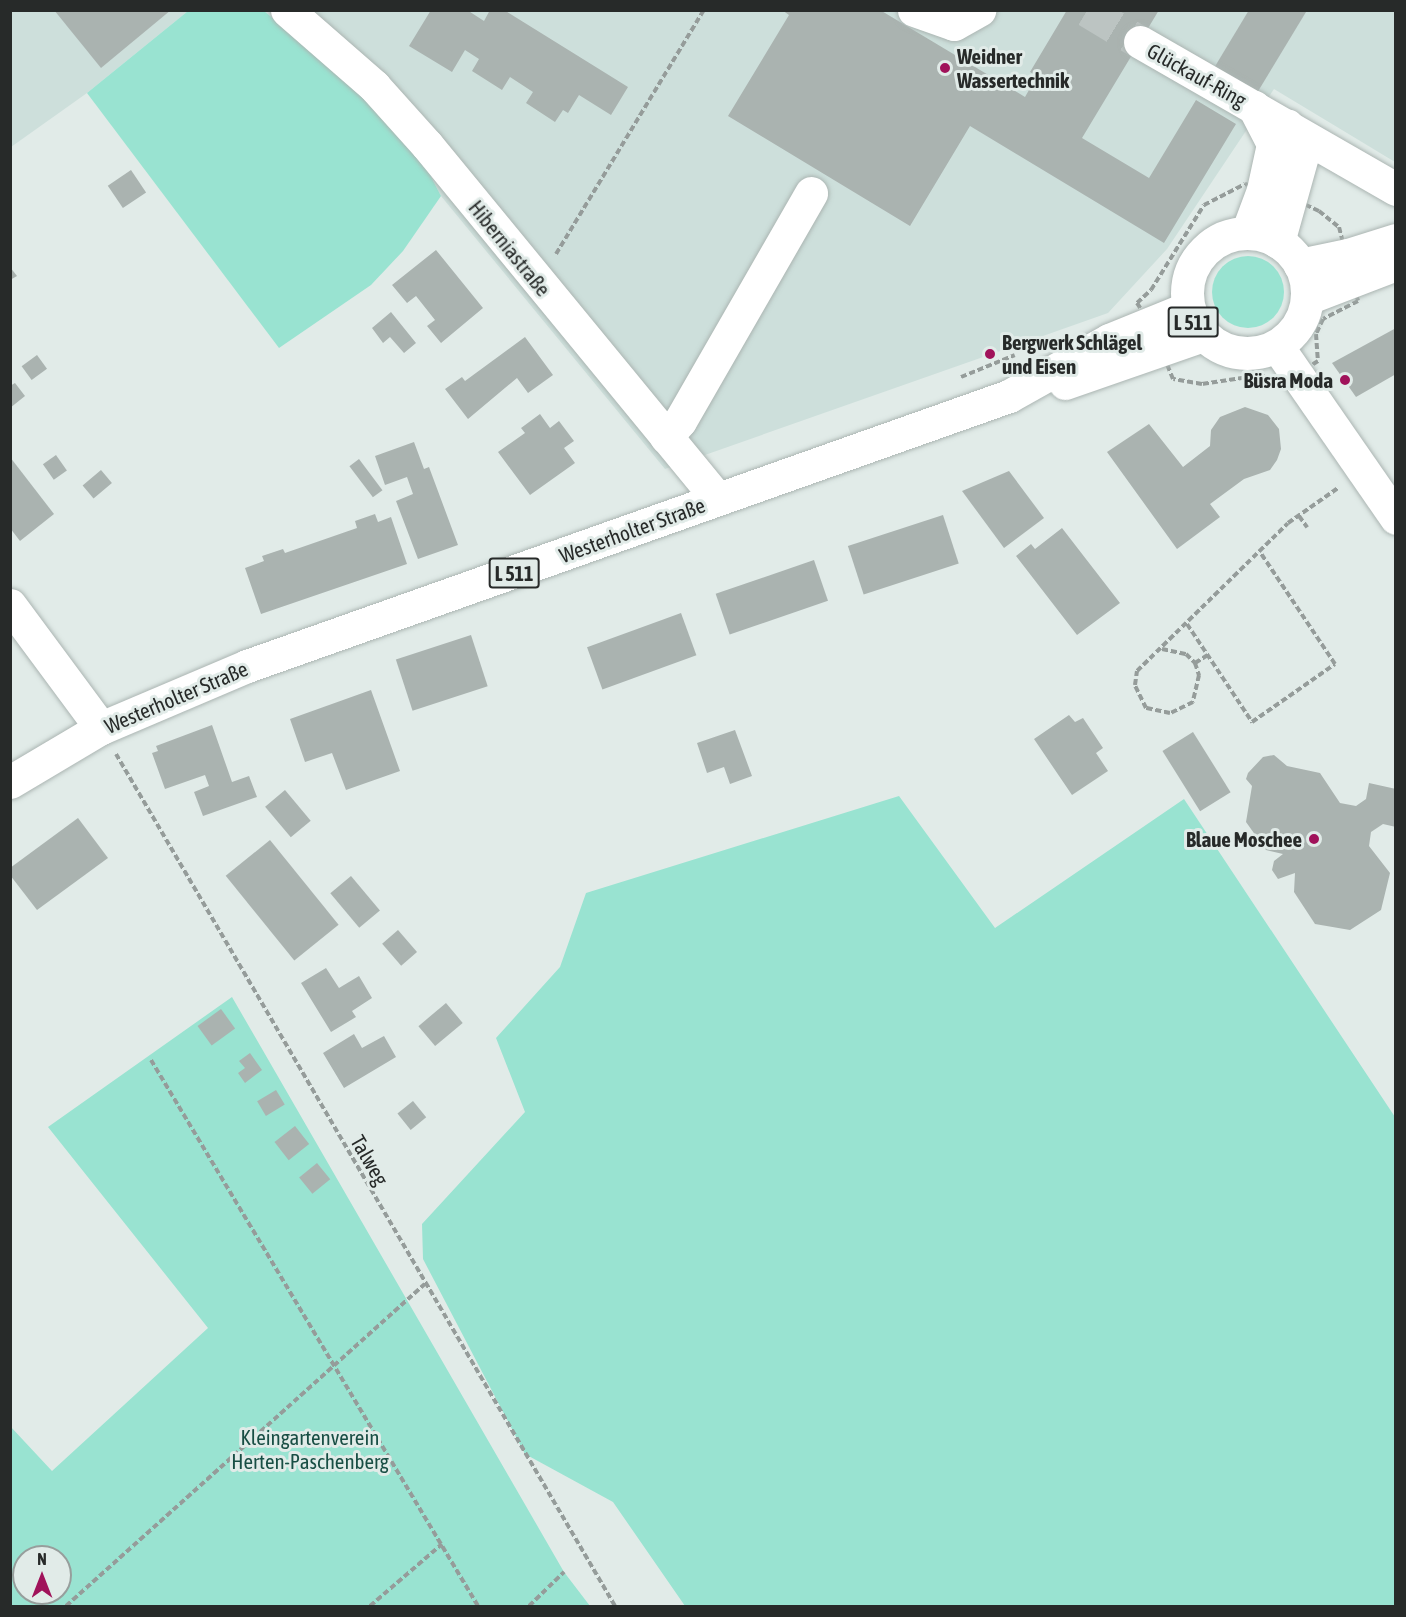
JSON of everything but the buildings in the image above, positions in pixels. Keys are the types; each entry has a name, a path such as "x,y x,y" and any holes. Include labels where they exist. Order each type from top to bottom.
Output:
{"main road":[{"name":"Hiberniastraße","path":"287,10 374,86 427,145 538,283 718,499"},
{"path":"914,10 954,24 979,10"},
{"name":"Glückauf-Ring","path":"1140,42 1395,189"},
{"name":"Glückauf-Ring","path":"1247,233 1263,190 1273,144 1254,107"},
{"path":"1287,125 1302,156 1289,253 1307,298 1303,317 1293,334 1277,346 1395,518"},
{"path":"666,437 680,421 810,193"},
{"path":"1247,233 1289,253 1348,255 1395,240"},
{"name":"L 511","path":"1247,233 1213,243 1199,256 1188,281 1195,322 1225,350 1243,353 1277,346"},
{"path":"1307,298 1395,264"},
{"name":"Westerholter Straße","path":"10,782 101,728 247,666 1028,388 1056,386 1195,322"},
{"path":"10,605 101,728"}],"path":[{"path":"538,283 704,10"},
{"path":"1162,649 1176,650 1195,663 1198,688 1193,702 1170,713 1156,713 1146,708 1135,685 1137,671 1299,516 1364,470"},
{"path":"1299,516 1307,527"},
{"path":"1187,624 1252,722 1335,664 1260,552"},
{"path":"1195,663 1208,655"},
{"name":"Talweg","path":"101,728 615,1606"},
{"path":"151,1060 478,1606"},
{"path":"66,1606 425,1284"},
{"path":"370,1606 441,1544"},
{"path":"529,1606 564,1572"}],"shaded area":[{"path":"11,11 188,11 87,93 11,147"},
{"path":"264,11 1395,11 1395,162 1274,89 1167,249 1108,313 665,469 441,196 425,165 350,81"}],"green space":[{"path":"188,11 264,11 350,81 425,165 441,196 403,251 371,285 279,348 87,93"},
{"path":"1248,256 1268,262 1278,272 1284,292 1278,312 1268,322 1248,328 1228,322 1218,312 1212,292 1218,272 1228,262"},
{"path":"899,796 995,928 1184,799 1395,1117 1395,1606 685,1606 613,1502 525,1454 423,1259 422,1224 525,1112 496,1038 560,967 586,893"},
{"name":"Kleingartenverein Herten-Paschenberg","path":"232,997 564,1572 590,1606 11,1606 10,1426 52,1471 208,1328 48,1127"}],"tunnel":[{"path":"1087,10 1140,42"}],"place":[{"name":"Weidner Wassertechnik","path":"945,68"},
{"name":"Bergwerk Schlägel und Eisen","path":"990,354"},
{"name":"Büsra Moda","path":"1345,380"},
{"name":"Blaue Moschee","path":"1314,839"}]}
